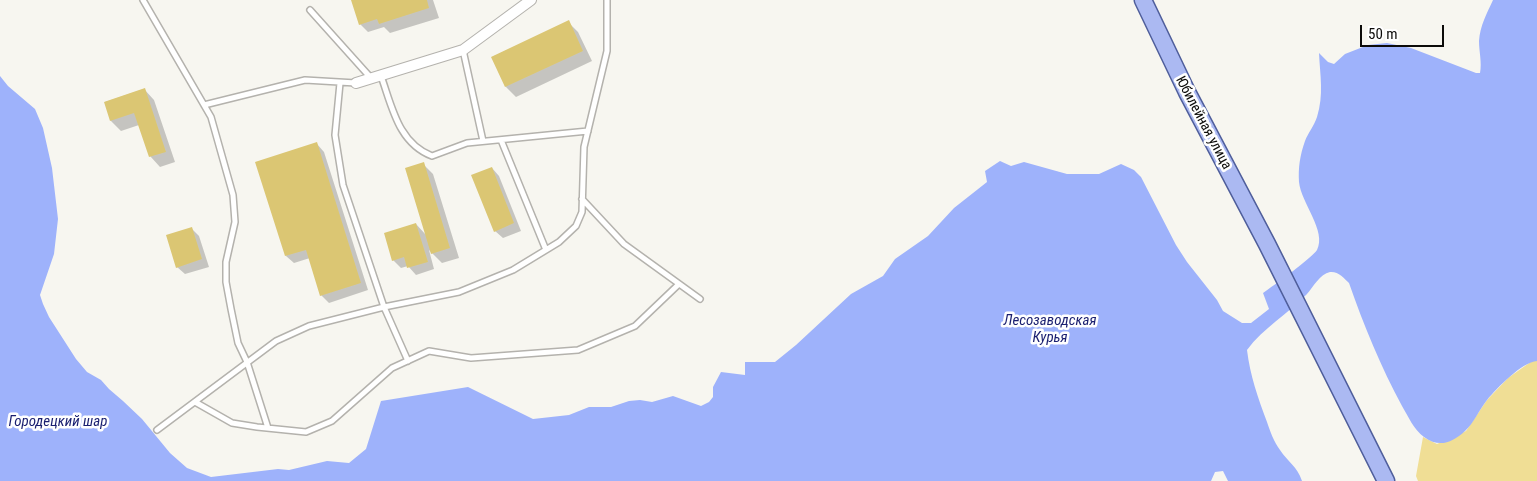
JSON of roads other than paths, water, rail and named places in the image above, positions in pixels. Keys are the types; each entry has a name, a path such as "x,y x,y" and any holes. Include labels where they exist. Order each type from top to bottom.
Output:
{"main road":[{"name":"Юбилейная улица","path":"1143,0 1161,41 1308,324 1386,481"}],"street":[{"path":"356,83 464,50 531,0"}],"lane":[{"path":"143,0 211,117 233,195 236,222 226,262 226,282 238,343 247,362 268,428"},
{"path":"157,430 276,341 309,326 384,307 458,292 513,270 559,242 576,226 582,212 584,147 608,52 607,0"},
{"path":"310,10 376,77 400,129 413,145 424,153 432,156 467,143 588,131"},
{"path":"464,50 482,141"},
{"path":"204,106 305,80 356,83"},
{"path":"340,83 335,135 344,185 384,307 408,361"},
{"path":"501,140 546,250"},
{"path":"582,199 624,244 700,299"},
{"path":"195,402 232,423 306,432 332,421 392,368 429,350 470,358 578,350 635,326 678,284"}],"water":[{"name":"Лесозаводская Курья","path":"1493,0 1537,0 1537,361 1524,366 1503,383 1487,400 1468,428 1455,439 1445,443 1430,440 1420,434 1414,427 1380,361 1349,283 1338,274 1330,272 1320,278 1307,294 1260,335 1247,350 1260,404 1272,436 1280,450 1298,472 1302,481 1228,481 1223,471 1215,472 1211,481 0,481 0,76 8,86 35,109 43,128 52,168 58,219 54,254 40,295 49,317 76,359 87,372 101,380 142,419 170,453 187,468 211,477 278,469 289,470 327,461 349,463 366,449 381,401 468,387 533,419 569,415 589,407 611,407 629,401 640,400 652,402 673,396 701,406 709,402 713,397 713,387 721,372 745,375 745,362 775,362 851,294 883,276 895,259 928,236 954,208 987,182 985,171 1000,161 1011,166 1024,162 1067,174 1099,174 1121,164 1134,170 1141,177 1176,245 1223,311 1242,323 1251,323 1269,309 1263,293 1292,272 1317,250 1319,234 1304,199 1299,177 1303,146 1316,120 1319,109 1321,85 1319,53 1328,62 1334,64 1345,54 1368,45 1387,43 1411,48 1480,73 1480,35"}],"water label":[{"name":"Городецкий шар","path":"58,422"}]}
